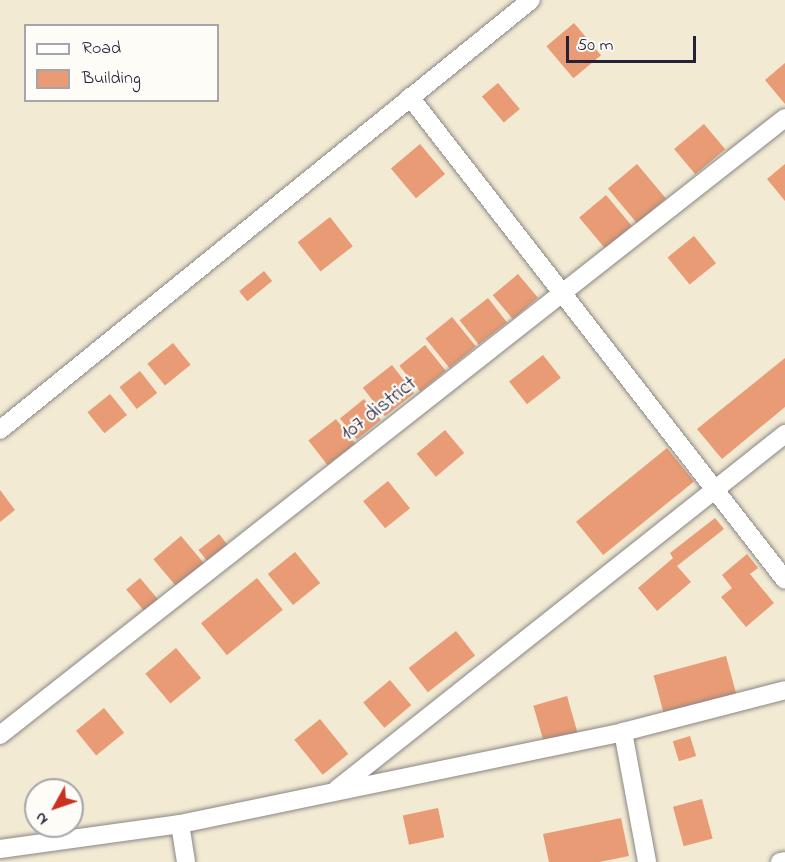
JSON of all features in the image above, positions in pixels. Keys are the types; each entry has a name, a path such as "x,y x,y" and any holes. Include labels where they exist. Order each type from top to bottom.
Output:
{"street":[{"path":"0,430 531,0"},
{"path":"410,97 785,580"},
{"name":"107 district","path":"0,735 785,118"},
{"path":"334,792 785,434"},
{"path":"0,849 180,824 623,732 785,690"},
{"path":"623,732 647,862"},
{"path":"180,824 186,862"},
{"path":"780,862 785,861"}],"building":[{"path":"574,23 601,55 573,78 546,46"},
{"path":"785,63 785,104 765,80"},
{"path":"498,83 520,109 504,123 482,96"},
{"path":"704,124 725,149 695,174 674,149"},
{"path":"420,144 445,174 416,198 391,168"},
{"path":"637,164 666,198 637,223 608,188"},
{"path":"785,164 785,201 767,179"},
{"path":"606,195 632,226 605,248 579,217"},
{"path":"330,217 353,246 320,271 298,242"},
{"path":"694,236 716,263 690,285 668,257"},
{"path":"264,271 272,281 247,301 239,291"},
{"path":"518,274 538,298 513,319 493,295"},
{"path":"488,298 507,322 479,345 460,320"},
{"path":"452,317 476,347 449,368 426,338"},
{"path":"173,343 191,365 165,386 147,364"},
{"path":"425,345 446,371 420,391 399,366"},
{"path":"543,355 561,378 527,404 509,381"},
{"path":"785,358 785,407 722,459 697,429"},
{"path":"392,365 414,393 385,416 363,388"},
{"path":"140,371 157,393 137,409 120,387"},
{"path":"110,394 127,415 104,433 87,412"},
{"path":"364,399 381,420 357,439 340,419"},
{"path":"336,419 355,443 328,465 308,441"},
{"path":"445,430 464,453 436,477 417,454"},
{"path":"667,448 694,481 603,555 576,522"},
{"path":"388,481 410,508 385,528 363,501"},
{"path":"0,490 15,510 0,522"},
{"path":"715,518 724,529 677,566 691,582 657,611 638,588 673,558 670,553"},
{"path":"219,534 229,547 208,563 199,550"},
{"path":"181,536 205,565 178,588 153,559"},
{"path":"295,552 320,583 293,605 268,574"},
{"path":"747,554 758,568 750,574 774,603 746,627 721,597 732,588 722,575"},
{"path":"140,578 159,601 145,613 126,590"},
{"path":"257,578 283,610 227,655 201,623"},
{"path":"456,631 475,655 428,692 409,668"},
{"path":"176,648 201,678 170,704 145,674"},
{"path":"726,656 737,696 664,715 654,675"},
{"path":"390,680 411,705 384,728 363,702"},
{"path":"567,696 578,734 544,744 533,706"},
{"path":"104,708 124,733 96,756 76,731"},
{"path":"320,719 348,754 323,775 294,740"},
{"path":"690,736 696,756 679,761 673,741"},
{"path":"702,799 713,839 684,846 673,807"},
{"path":"438,808 444,837 409,845 403,815"},
{"path":"621,818 629,856 599,862 549,862 543,834"}]}
